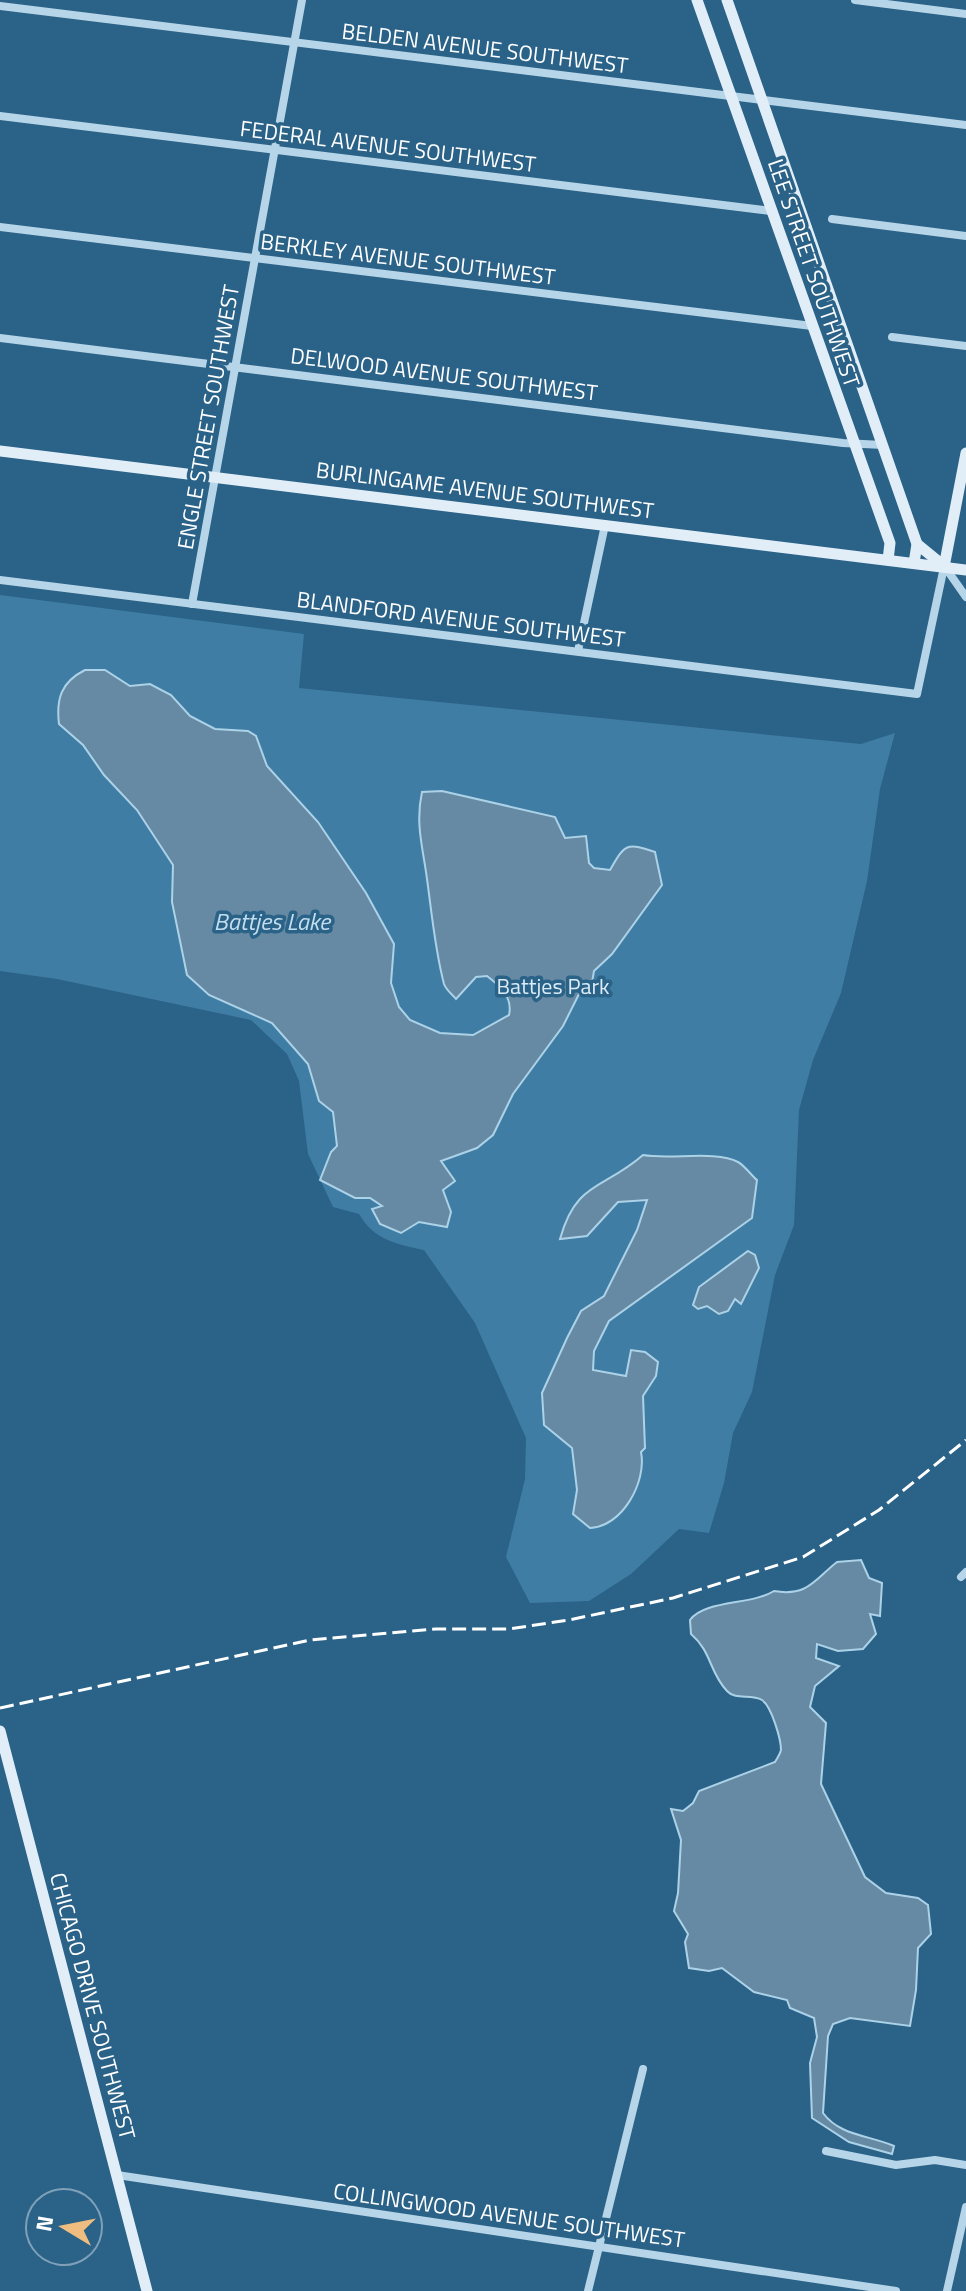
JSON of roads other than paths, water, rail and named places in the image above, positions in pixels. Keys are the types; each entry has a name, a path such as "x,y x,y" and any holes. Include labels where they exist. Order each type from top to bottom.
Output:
{"street":[{"name":"ENGLE STREET SOUTHWEST","path":"192,604 302,0"},
{"name":"LEE STREET SOUTHWEST","path":"697,0 890,543 888,560"},
{"name":"LEE STREET SOUTHWEST","path":"727,0 917,544 914,563"},
{"path":"855,0 966,14"},
{"name":"BELDEN AVENUE SOUTHWEST","path":"0,6 966,125"},
{"name":"FEDERAL AVENUE SOUTHWEST","path":"0,116 771,211"},
{"path":"832,219 966,236"},
{"name":"BERKLEY AVENUE SOUTHWEST","path":"0,227 812,326"},
{"path":"892,337 966,346"},
{"name":"DELWOOD AVENUE SOUTHWEST","path":"0,338 853,445 883,445"},
{"name":"BURLINGAME AVENUE SOUTHWEST","path":"0,451 966,570"},
{"path":"944,567 966,453"},
{"path":"578,651 605,525"},
{"path":"917,544 944,567 966,597"},
{"name":"BLANDFORD AVENUE SOUTHWEST","path":"0,580 917,694 944,567"},
{"name":"CHICAGO DRIVE SOUTHWEST","path":"0,1731 147,2291"},
{"path":"588,2291 643,2069"},
{"path":"826,2151 896,2165 935,2160 966,2165"},
{"name":"COLLINGWOOD AVENUE SOUTHWEST","path":"117,2175 896,2291"},
{"path":"947,2291 966,2207"}],"water":[{"name":"Battjes Lake","path":"85,670 105,670 130,686 150,684 171,695 190,716 215,729 248,731 256,736 267,766 318,822 366,893 394,944 391,983 399,1007 410,1020 440,1033 473,1035 509,1015 510,1009 504,992 487,976 476,977 456,999 444,984 420,836 422,792 442,791 555,817 565,838 586,836 589,863 594,868 610,870 623,850 632,846 655,852 662,885 612,954 594,971 591,988 579,994 563,1026 513,1094 493,1135 477,1148 441,1161 455,1181 443,1190 451,1212 447,1227 419,1222 401,1233 380,1224 372,1209 382,1206 370,1198 355,1198 320,1180 331,1152 337,1146 333,1112 319,1101 308,1064 272,1023 209,995 187,975 172,902 173,865 137,810 104,775 83,745 59,724 58,707 62,692 70,680"},
{"path":"643,1155 705,1156 738,1162 757,1180 752,1218 609,1321 594,1351 593,1370 626,1376 631,1350 645,1352 658,1362 656,1376 643,1396 645,1448 641,1452 642,1464 636,1489 630,1501 612,1520 590,1528 573,1514 577,1490 572,1448 544,1425 542,1393 581,1311 604,1296 637,1230 647,1200 618,1202 587,1236 560,1239 574,1206 583,1196"},
{"path":"748,1251 755,1255 759,1268 741,1304 735,1299 728,1311 719,1314 707,1306 698,1309 693,1305 699,1287"},
{"path":"861,1560 869,1578 882,1583 880,1616 870,1614 876,1634 863,1649 838,1651 817,1644 816,1658 839,1666 815,1686 810,1707 826,1723 821,1784 865,1877 886,1893 918,1898 928,1905 931,1934 918,1948 910,2026 850,2018 833,2024 828,2036 823,2113 846,2131 894,2146 892,2154 849,2142 812,2118 810,2063 817,2037 814,2018 790,2008 787,2000 754,1992 722,1968 709,1971 689,1968 685,1942 688,1934 674,1911 681,1840 671,1809 683,1811 693,1803 699,1791 775,1762 781,1750 766,1704 758,1698 735,1696 727,1691 703,1648 691,1634 690,1620 706,1609 754,1599 774,1591 803,1589 837,1562"}],"railway":[{"path":"0,1708 310,1640 436,1629 509,1629 673,1598 803,1557 879,1510 966,1440"}],"park label":[{"name":"Battjes Park","path":"553,986"}]}
